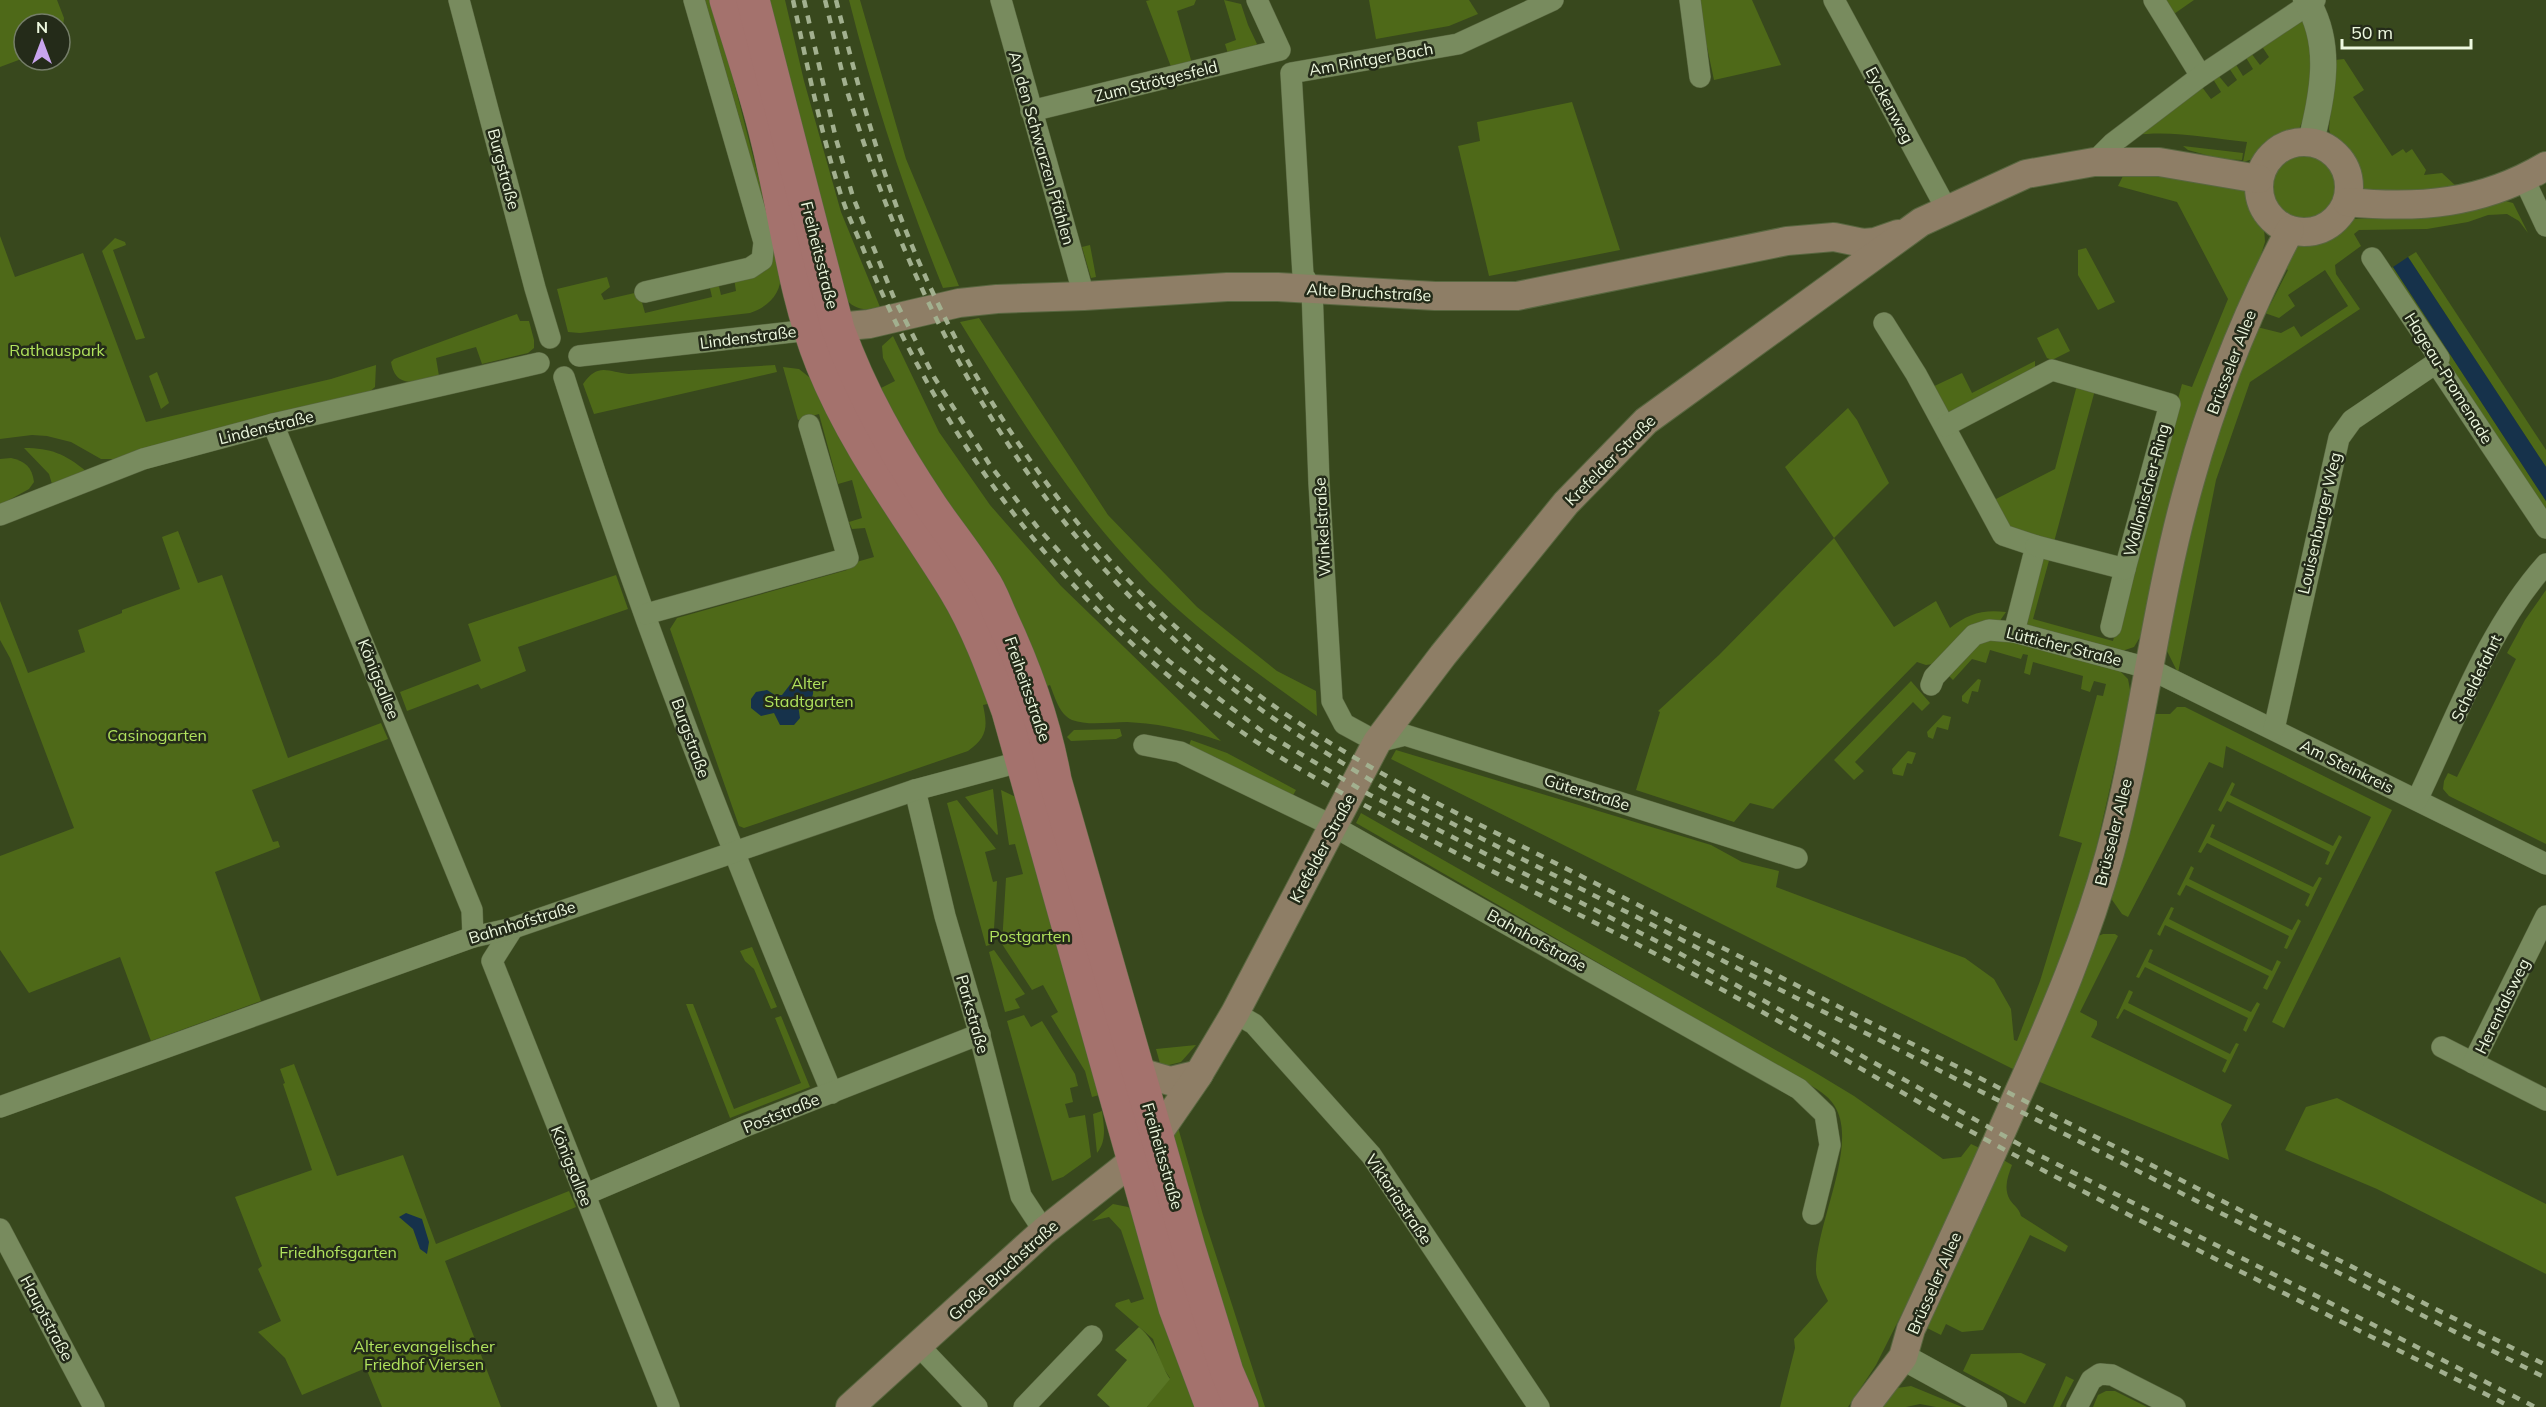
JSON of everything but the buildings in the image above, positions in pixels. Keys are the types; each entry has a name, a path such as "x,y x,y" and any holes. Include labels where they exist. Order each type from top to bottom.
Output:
{"main road":[{"name":"Freiheitsstraße","path":"726,0 767,139 797,284 824,329"},
{"name":"Freiheitsstraße","path":"753,0 824,329 822,363 849,425 896,503 956,591 984,648 1008,711 1058,792 1224,1361 1242,1407"},
{"path":"2311,142 2334,154 2345,168 2349,184 2347,202 2341,214 2326,226 2308,232 2290,230 2273,220 2265,210 2258,192 2259,179 2265,164 2281,148 2296,143 2311,142"},
{"name":"Krefelder Straße","path":"1157,1135 1199,1074 1235,1013 1377,742 1443,655 1566,503 1646,421 1922,222 2026,174 2094,162 2159,162 2259,179"},
{"path":"2347,202 2420,206 2459,199 2535,172"},
{"name":"Alte Bruchstraße","path":"824,329 959,303 997,299 1227,287 1435,296 1517,296 1786,241 1834,237 1863,243 1875,242 1922,222"},
{"name":"Brüsseler Allee","path":"1865,1407 1903,1357 1911,1329 2046,1034 2093,911 2111,851 2189,482 2212,409 2247,318 2290,230"},
{"name":"Freiheitsstraße","path":"1037,757 1028,787 1175,1308 1212,1407"},
{"path":"1139,1072 1170,1081 1199,1074"},
{"name":"Große Bruchstraße","path":"850,1407 1044,1231 1134,1160 1157,1135"}],"street":[{"name":"Burgstraße","path":"459,0 537,297 550,338"},
{"path":"645,292 750,268 762,260 764,242 694,0"},
{"name":"An den Schwarzen Pfählen","path":"1001,0 1084,296"},
{"name":"Zum Strötgesfeld","path":"1031,111 1280,50 1257,0"},
{"name":"Am Rintger Bach","path":"1312,289 1303,275 1291,73 1458,44 1552,0"},
{"path":"1690,0 1700,77"},
{"name":"Eyckenweg","path":"1834,0 1947,210"},
{"path":"2154,0 2201,76"},
{"path":"2094,162 2113,143 2201,76 2310,1 2324,47 2325,70 2311,142"},
{"path":"2535,172 2546,226"},
{"name":"Hageau-Promenade","path":"2372,258 2439,358 2436,363 2546,528"},
{"name":"Winkelstraße","path":"1312,289 1319,483 1332,701 1344,724 1377,742"},
{"name":"Wallonischer-Ring","path":"1884,323 1916,374 2003,535 2125,569"},
{"name":"Lindenstraße","path":"579,356 824,329"},
{"path":"557,336 570,339 575,344 579,356 576,369 564,377 552,376 542,369 539,363 539,351 550,338 557,336"},
{"name":"Lindenstraße","path":"0,514 143,459 273,424 539,363"},
{"name":"Louisenburger Weg","path":"2274,729 2339,438 2352,420 2436,363"},
{"name":"Wallonischer-Ring","path":"1945,426 2052,370 2170,404 2111,627"},
{"name":"Burgstraße","path":"564,377 732,852 832,1093"},
{"name":"Königsallee","path":"273,424 472,910 473,937"},
{"path":"646,614 848,558 809,425"},
{"path":"2014,632 2036,546"},
{"name":"Scheldefahrt","path":"2417,800 2489,648 2512,608 2546,564"},
{"name":"Lütticher Straße","path":"1931,685 1934,677 1974,635 1989,630 2014,632 2148,668"},
{"name":"Am Steinkreis","path":"2148,668 2546,864"},
{"name":"Güterstraße","path":"1377,742 1405,735 1797,858"},
{"name":"Bahnhofstraße","path":"1144,744 1180,752 1333,826 1799,1089 1825,1114 1830,1145 1813,1214"},
{"name":"Bahnhofstraße","path":"0,1107 473,937 513,928 915,790 1037,757"},
{"name":"Parkstraße","path":"915,790 945,916 980,1034 1021,1196 1044,1231"},
{"name":"Herentalsweg","path":"2473,1063 2546,916"},
{"name":"Königsallee","path":"513,928 492,961 669,1407"},
{"name":"Viktoriastraße","path":"1235,1013 1254,1024 1371,1155 1539,1407"},
{"name":"Poststraße","path":"584,1195 980,1034"},
{"path":"2442,1047 2546,1100"},
{"name":"Hauptstraße","path":"0,1230 94,1407"},
{"path":"1024,1407 1092,1336"},
{"path":"919,1346 977,1407"},
{"path":"1903,1357 1994,1407"},
{"path":"2077,1407 2091,1380 2100,1374 2112,1375 2175,1407"}],"green space":[{"path":"0,0 57,0 62,12 12,12 12,62 0,67"},
{"path":"705,0 713,0 781,266 778,289 775,296 765,306 750,313 580,333 568,332 557,289 607,277 610,287 601,294 604,300 639,292 645,313 712,297 709,284 718,282 721,295 736,291 734,278 761,270 742,127"},
{"path":"765,0 785,0 804,81 841,212 880,307 860,308 852,305 844,297"},
{"path":"849,0 860,0 906,159 959,286 943,288 929,253 891,146"},
{"path":"1196,0 1194,5 1177,11 1193,67 1173,72 1146,1"},
{"path":"1224,0 1241,4 1257,44 1252,51 1229,57 1225,44 1236,40"},
{"path":"1369,0 1469,0 1478,14 1449,26 1376,39"},
{"path":"1697,0 1752,0 1781,65 1714,80"},
{"path":"2161,0 2194,0 2171,16"},
{"path":"2303,16 2316,60 2305,115 2299,129 2291,138 2263,156 2243,162 2247,142 2177,134 2134,135 2202,87 2211,99 2221,92 2213,79 2218,75 2228,87 2237,80 2229,68 2235,63 2243,76 2253,69 2245,56 2251,53 2260,65 2269,57 2261,45"},
{"path":"2344,59 2364,90 2353,97 2392,156 2403,149 2406,153 2412,149 2426,170 2424,175 2442,173 2457,187 2421,193 2371,192 2361,187 2349,164 2333,143 2329,129 2335,60"},
{"path":"1572,102 1620,250 1489,276 1458,146 1480,141 1477,122"},
{"path":"2183,146 2243,153 2242,160 2221,159 2188,150"},
{"path":"2304,154 2317,157 2328,164 2335,175 2338,188 2335,201 2328,212 2317,219 2304,222 2291,219 2280,212 2273,201 2270,188 2273,175 2280,164 2291,157"},
{"path":"2126,170 2237,186 2244,190 2258,210 2265,242 2142,634 2134,647 2122,651 2024,628 2039,556 2050,557 2033,619 2113,641 2182,384 2192,387 2228,299 2177,202 2118,186"},
{"path":"2502,200 2513,203 2528,233 2519,221 2507,214 2488,215 2468,222 2427,229 2359,230 2354,234 2361,246 2335,265 2336,274 2360,309 2250,382 2216,480 2178,673 2167,651 2168,625 2188,524 2253,326 2281,333 2294,326 2301,337 2348,306 2325,270 2288,295 2295,306 2279,318 2259,311 2262,304 2269,307 2288,270 2282,266 2294,247 2334,230 2350,219 2445,216"},
{"name":"Rathauspark","path":"0,236 15,277 83,253 146,422 331,379 376,365 375,387 367,394 155,445 115,459 101,459 71,442 47,436 32,435 0,439"},
{"path":"115,238 125,242 126,245 113,250 145,338 136,340 102,251"},
{"path":"1090,245 1096,277 1091,278 1082,247"},
{"path":"2086,248 2115,302 2098,310 2078,275 2078,250"},
{"path":"2416,252 2546,450 2546,467 2408,257"},
{"path":"2393,267 2546,501 2546,517 2385,272"},
{"path":"517,314 520,321 529,321 534,348 528,353 482,364 476,347 436,358 439,376 409,382 398,377 394,371 391,362 394,359"},
{"path":"979,318 1108,515 1197,607 1277,671 1316,691 1317,716 1243,662 1173,605 1141,574 1083,507 1031,434 960,322"},
{"path":"2058,328 2070,351 2052,360 2047,358 2037,338"},
{"path":"893,336 939,432 990,505 1061,586 1221,741 1152,724 1078,722 1064,714 1050,685 1040,689 877,390 895,381 883,358 882,346"},
{"path":"2035,361 2035,369 1947,415 1928,389 1962,373 1972,393"},
{"path":"775,365 777,372 594,414 583,384 594,373 604,370 629,374"},
{"name":"Alter Stadtgarten","path":"783,367 799,369 819,385 927,564 992,703 983,705 984,731 979,741 968,751 744,828 739,826 670,629 677,618 847,570 846,565 874,557 865,528 852,529 849,522 862,518 852,480 838,484 819,414 798,420"},
{"path":"157,372 169,403 161,409 149,376"},
{"path":"2077,385 2095,390 2054,542 2006,529 1992,501 2055,469"},
{"path":"1848,408 1857,420 1889,483 1834,538 1785,467"},
{"path":"24,448 57,453 86,471 52,484 49,474"},
{"path":"11,458 27,466 32,472 34,482 29,489 0,505 0,459"},
{"name":"Casinogarten","path":"178,531 198,583 222,575 288,758 381,723 388,739 252,790 273,842 278,841 280,847 215,872 261,1001 151,1041 120,957 29,993 0,950 0,856 74,828 10,658 0,640 0,601 28,673 85,652 78,630 122,613 122,610 180,589 162,537"},
{"path":"1834,538 1894,627 1936,601 1950,628 1976,614 1990,611 2006,612 1999,622 1933,664 1926,665 1917,662 1773,809 1750,803 1734,822 1636,790 1660,712 1658,711 1719,655"},
{"path":"616,575 628,609 518,647 526,671 481,689 478,684 407,711 400,692 481,661 468,624"},
{"path":"2546,590 2546,844 2449,796 2443,789 2448,773 2457,777 2516,659 2507,653 2525,620"},
{"path":"2002,637 2119,670 2128,679 2131,695 2087,889 2019,1072 1391,759 1396,750 1711,845 1742,862 1779,871 1776,887 1965,958 1994,979 2011,1009 2014,1040 2017,1041 2040,981 2082,843 2059,836 2097,695 2103,696 2106,684 2094,681 2090,692 2081,689 2083,676 2033,662 2030,675 2024,673 2028,655 2023,654 2021,659 1990,650 1986,663 1972,659 1953,680 1947,674 1976,644"},
{"path":"1978,679 1981,680 1978,692 1972,691 1968,704 1962,701 1962,696"},
{"path":"1911,681 1930,703 1922,711 1913,702 1855,762 1864,771 1854,780 1834,760"},
{"path":"2177,707 2185,707 2392,810 2284,1028 2272,1022 2371,817 2226,746 2223,768 2209,762 2128,917 2122,914 2110,897 2153,714 2170,714"},
{"path":"1943,715 1951,717 1948,730 1937,727 1933,739 1928,737 1927,732"},
{"path":"1120,729 1122,736 1116,739 1071,741 1067,737 1074,730"},
{"path":"1191,740 1227,753 1296,790 1292,797 1215,757 1188,748"},
{"path":"1908,751 1916,753 1912,764 1907,763 1903,776 1893,774 1892,769"},
{"path":"2232,782 2235,784 2230,795 2333,846 2339,835 2342,837 2328,865 2325,864 2330,852 2227,801 2221,812 2218,810"},
{"path":"993,789 998,834 997,835 965,797"},
{"name":"Postgarten","path":"1001,790 1018,798 1103,1094 1092,1097 1085,1071 1051,1016 1058,1012 1043,985 1032,990 1002,944 1006,878 1023,874 1015,844 1009,845"},
{"path":"957,800 996,849 985,852 993,882 997,881 993,944 986,946 947,803"},
{"path":"1361,813 1816,1073 1854,1096 1943,1159 1961,1157 1971,1144 1984,1150 1876,1365 1848,1407 1780,1407 1795,1348 1794,1339 1828,1301 1816,1271 1822,1231 1842,1141 1841,1121 1831,1101 1805,1082 1356,823"},
{"path":"2212,824 2215,825 2210,837 2313,887 2319,877 2322,878 2308,907 2305,905 2310,894 2207,843 2201,853 2198,852"},
{"path":"2191,866 2194,868 2189,879 2292,930 2298,919 2301,921 2287,949 2284,948 2289,936 2186,885 2180,896 2177,894"},
{"path":"2171,907 2174,908 2169,919 2272,971 2277,960 2281,962 2267,990 2263,988 2269,976 2165,925 2160,936 2157,934"},
{"path":"2103,934 2118,936 2080,1012 2097,1021 2091,1037 2232,1105 2221,1124 2229,1160 2035,1080 2096,937"},
{"path":"752,947 777,1007 771,1009 754,969 745,961 740,951"},
{"path":"2150,949 2153,950 2148,962 2251,1012 2257,1002 2260,1004 2246,1032 2243,1030 2248,1018 2145,967 2139,978 2136,977"},
{"path":"994,950 1025,994 1015,999 1020,1008 1005,1012 989,952"},
{"path":"2129,990 2133,992 2128,1003 2230,1054 2236,1043 2239,1044 2225,1073 2222,1071 2227,1060 2124,1009 2118,1019 2116,1018"},
{"path":"686,1004 693,1004 734,1109 801,1083 775,1018 781,1016 810,1087 730,1118"},
{"path":"1024,1015 1031,1027 1042,1021 1075,1074 1078,1086 1070,1088 1073,1102 1065,1104 1069,1118 1085,1115 1091,1157 1063,1177 1052,1181 1007,1021"},
{"path":"1196,1045 1181,1062 1161,1067 1156,1049"},
{"name":"Friedhofsgarten","path":"294,1064 337,1176 403,1155 436,1244 569,1191 576,1207 445,1261 501,1407 382,1407 366,1368 302,1395 285,1358 258,1332 281,1321 258,1269 262,1266 235,1197 312,1170 280,1069"},
{"path":"2337,1098 2546,1204 2546,1274 2377,1189 2285,1150 2306,1107"},
{"path":"1102,1111 1104,1138 1097,1153 1093,1114"},
{"path":"1177,1124 1203,1215 1265,1407 1251,1407 1169,1141"},
{"path":"2000,1158 2012,1165 2007,1191 2021,1216 2068,1246 2065,1252 2030,1235 1983,1330 1962,1332 1946,1324 1941,1335 1927,1328"},
{"path":"1113,1204 1128,1207 1135,1213 1196,1407 1147,1407 1170,1378 1162,1366 1153,1339 1115,1306 1116,1303 1129,1299 1131,1303 1144,1299 1121,1230 1109,1217 1092,1221"},
{"path":"1139,1327 1154,1345 1170,1379 1147,1407 1110,1407 1097,1395 1127,1360 1115,1350"},
{"path":"2021,1353 2046,1364 2025,1404 1963,1371 1971,1354"},
{"path":"2066,1376 2074,1380 2060,1407 2053,1407"},
{"path":"1911,1386 1962,1407 1936,1407 1920,1404 1906,1407 1880,1407 1897,1388"},
{"path":"2106,1391 2115,1391 2147,1407 2093,1407 2098,1395"}],"water":[{"path":"2408,257 2546,467 2546,501 2393,267"},
{"path":"805,679 812,686 813,694 810,701 798,705 800,718 794,725 780,725 774,713 761,716 751,708 751,699 756,692 767,690 775,695 782,695 792,682"},
{"path":"406,1213 422,1219 429,1242 427,1254 420,1249 413,1229 399,1217"}],"railway":[{"path":"793,0 820,120 842,199 894,320 932,391 974,459 1021,523 1073,584 1129,641 1190,693 1274,754 1355,800 1697,976 1981,1137 2083,1191 2511,1407"},
{"path":"804,0 836,139 853,197 894,298 934,377 990,465 1038,528 1111,609 1169,661 1262,731 1370,795 1672,949 2031,1151 2535,1407"},
{"path":"825,0 848,94 877,181 911,265 951,346 995,424 1046,498 1103,567 1166,632 1237,692 1294,733 1394,794 2546,1378"},
{"path":"836,0 885,174 913,247 946,319 983,388 1026,454 1073,517 1125,576 1181,632 1241,682 1285,714 1331,743 1425,797 2546,1365"}],"park label":[{"name":"Alter evangelischer Friedhof Viersen","path":"424,1355"}]}
